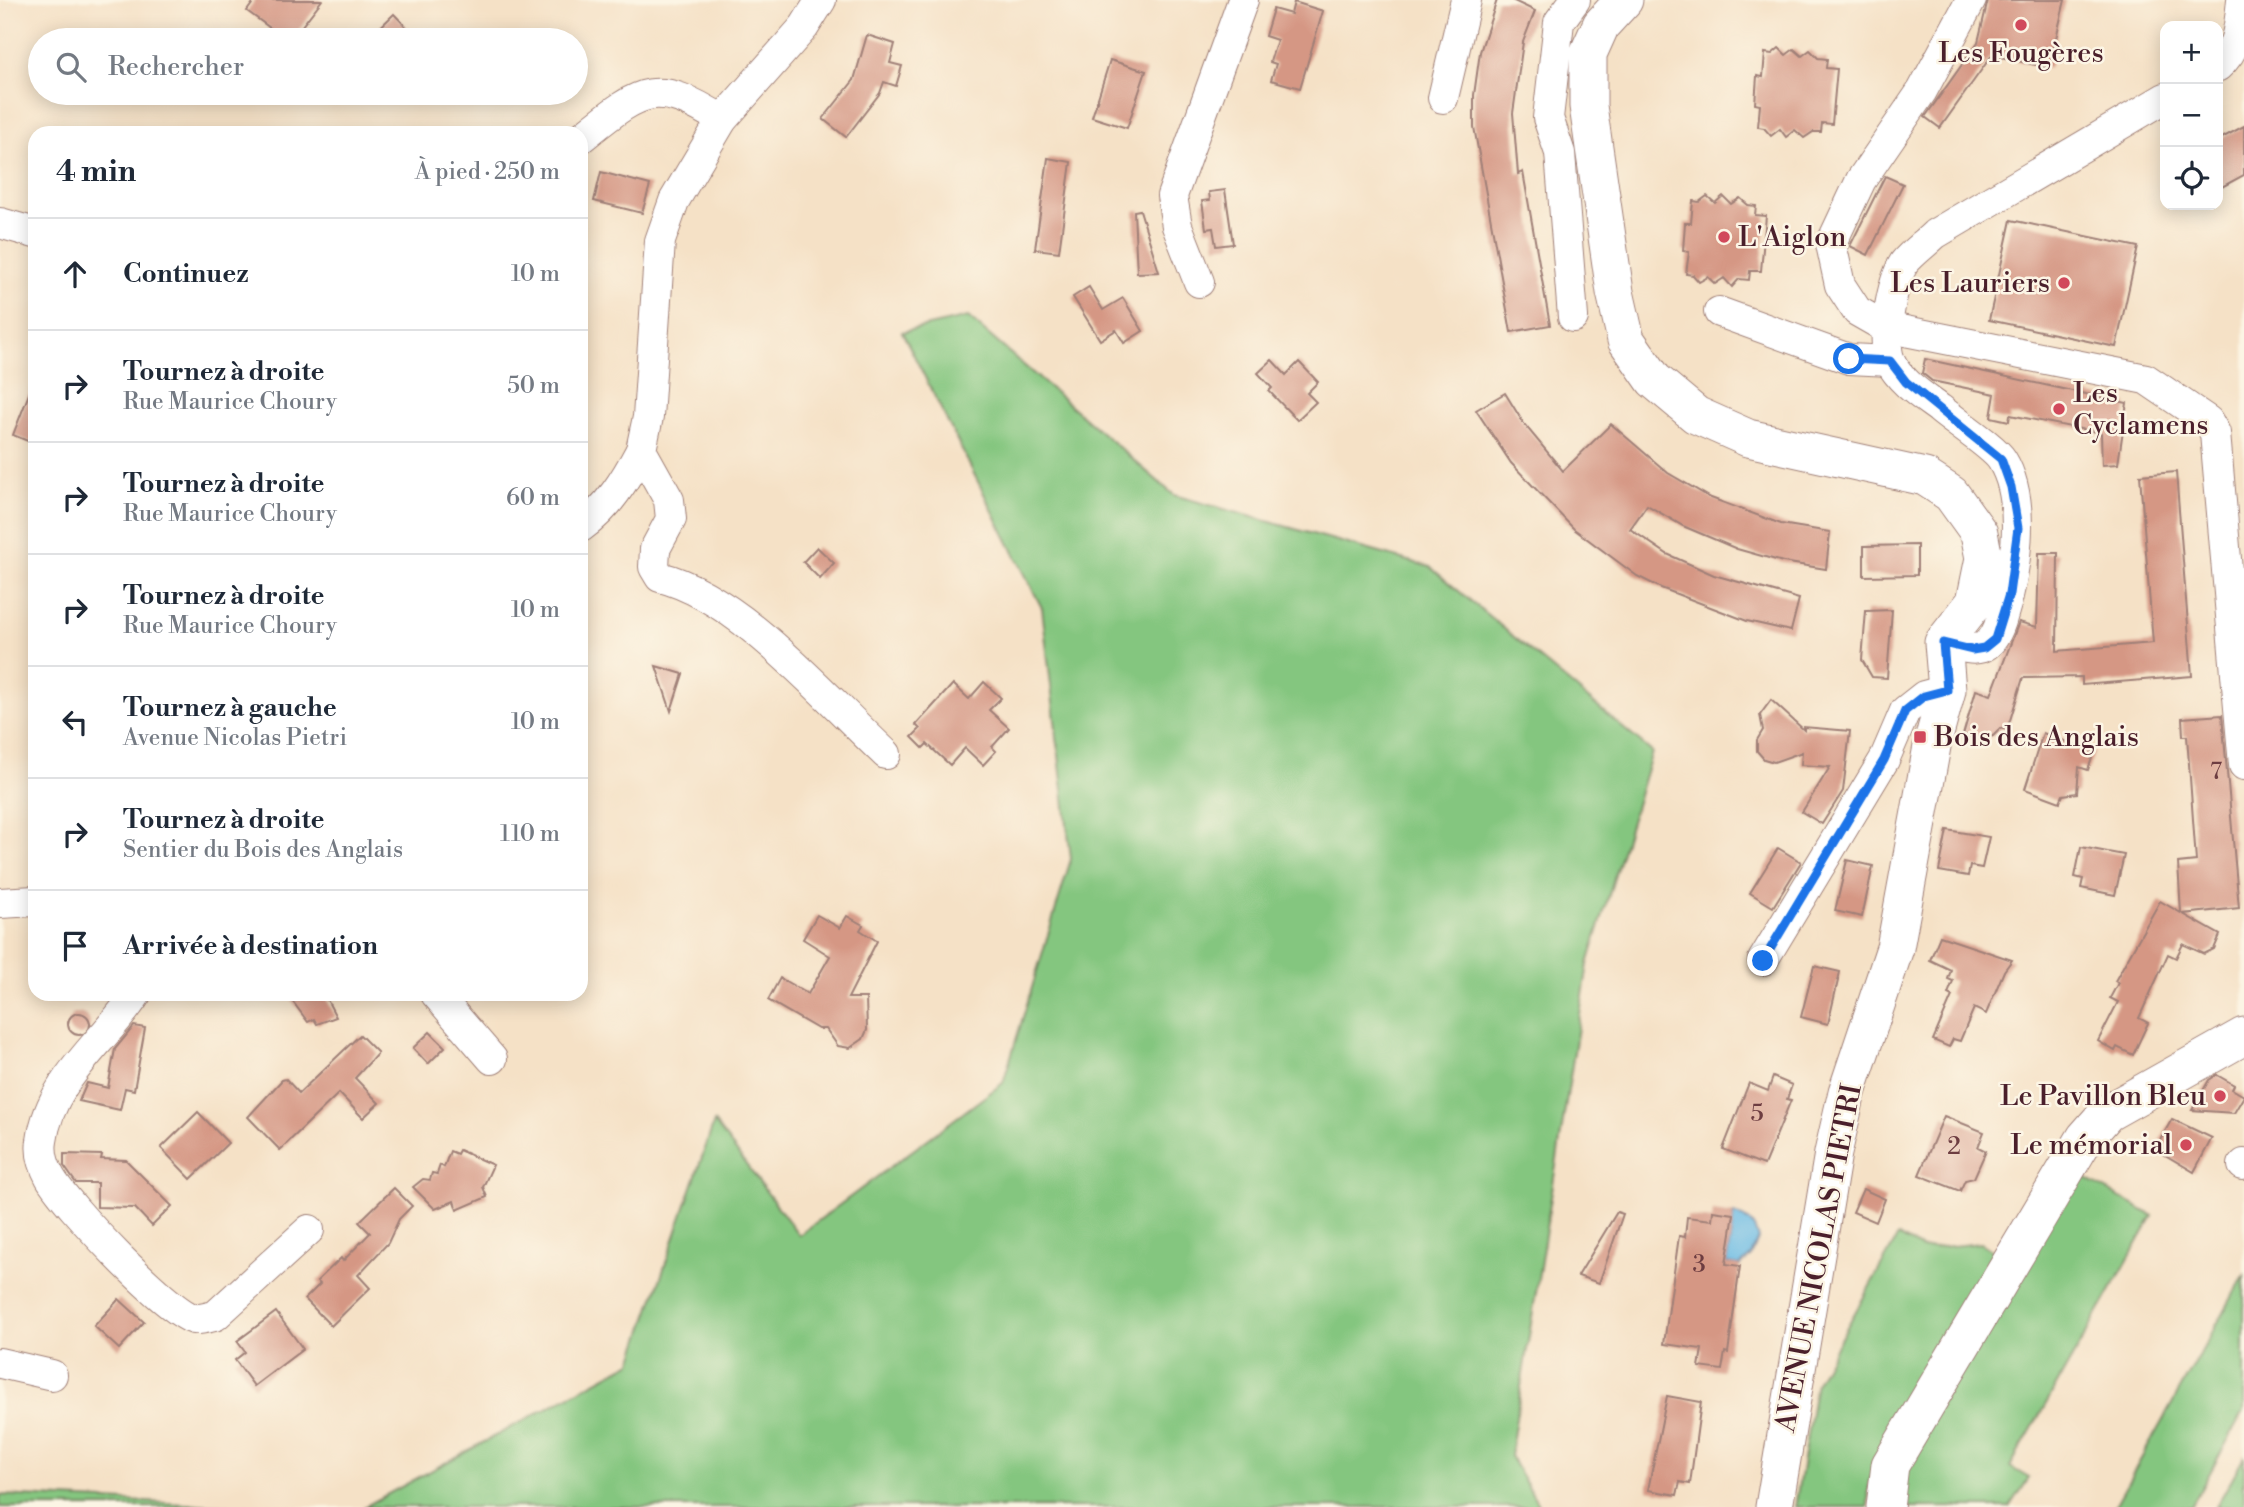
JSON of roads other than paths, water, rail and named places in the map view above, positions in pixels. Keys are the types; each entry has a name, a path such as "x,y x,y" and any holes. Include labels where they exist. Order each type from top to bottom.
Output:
{"main road":[{"path":"1624,0 1601,25 1588,54 1588,106 1615,292 1626,340 1654,380 1696,415 1748,438 1926,477 1951,494 1979,533 1984,558 1975,602 1943,643"},
{"name":"AVENUE NICOLAS PIETRI","path":"1774,1507 1833,1153 1847,1092 1895,948 1933,741 1947,690 1943,643"},
{"path":"1885,1507 1890,1465 2085,1138 2107,1113 2244,1035"}],"street":[{"path":"588,522 599,515 621,486 641,450 648,417 660,241 674,201 722,120 804,27 821,0"},
{"path":"1199,282 1177,226 1172,196 1243,0"},
{"path":"1443,98 1466,0"},
{"path":"1971,0 1922,91 1861,180 1831,244 1840,285 1857,311 1885,327 2147,379 2208,421 2215,433 2244,765"},
{"path":"2223,62 2231,55 2238,38 2242,0"},
{"path":"1559,7 1548,118 1560,153 1573,317"},
{"path":"588,132 618,108 642,95 666,93 690,100 722,120"},
{"path":"1943,643 1972,650 1984,648 1995,639 2009,594 2018,528 2011,487 2001,459 1906,382 1890,361 1885,327 1904,264 1936,234 2160,101"},
{"path":"0,223 28,231"},
{"path":"1719,312 1849,359 1890,361"},
{"path":"641,450 669,500 671,519 655,550 654,567 660,577 680,582 717,603 761,636 886,754"},
{"path":"1763,961 1884,760 1905,711 1924,696 1947,690"},
{"path":"0,903 28,901"},
{"path":"130,1001 58,1091 42,1138 41,1153 50,1177 101,1238 178,1311 196,1320 215,1316 309,1230"},
{"path":"442,1001 492,1059"},
{"path":"0,1363 52,1375"}],"water":[{"path":"1734,1214 1750,1222 1758,1239 1751,1256 1740,1266 1726,1264"}],"place":[{"name":"Les Fougères","path":"2021,25"},
{"name":"L'Aiglon","path":"1724,237"},
{"name":"Les Lauriers","path":"2064,283"},
{"name":"Les Cyclamens","path":"2059,409"},
{"name":"Bois des Anglais","path":"1920,737"},
{"name":"Le Pavillon Bleu","path":"2220,1096"},
{"name":"Le mémorial","path":"2186,1145"}]}
